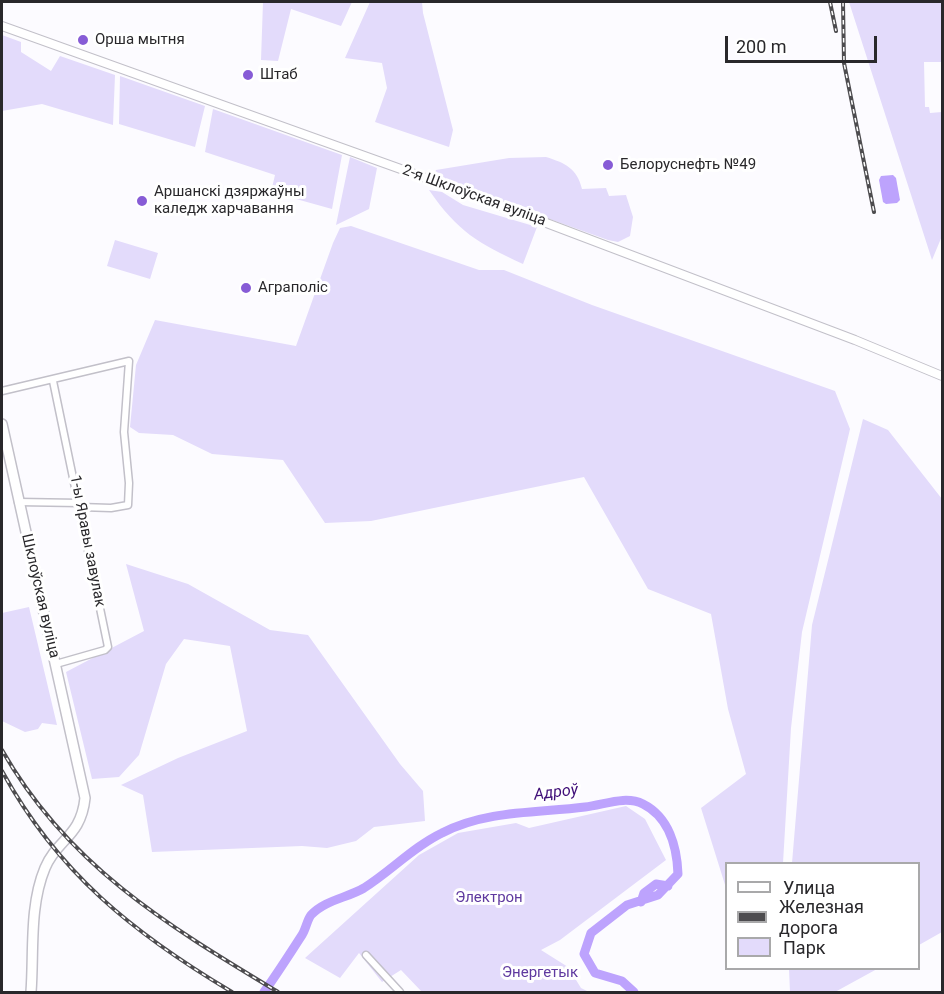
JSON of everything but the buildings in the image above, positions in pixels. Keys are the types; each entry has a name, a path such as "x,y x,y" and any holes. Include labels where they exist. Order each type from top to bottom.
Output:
{"main road":[{"name":"Шклоўская вуліца","path":"2,424 80,767 85,798 79,823 50,858 41,879 34,927 31,993"}],"street":[{"name":"2-я Шклоўская вуліца","path":"2,26 462,191 855,340 942,376"},
{"path":"2,391 53,381 129,361 124,432 129,483 128,505 111,508 18,502"},
{"name":"1-ы Яравы завулак","path":"53,381 108,646 105,650 56,664"},
{"path":"366,955 400,993"}],"green space":[{"path":"263,2 352,2 341,26 291,9 278,61 261,60"},
{"path":"370,2 422,2 453,130 449,147 375,122 387,88 382,63 345,58"},
{"path":"849,2 942,2 942,62 924,62 925,107 929,107 930,113 942,112 942,236 932,260"},
{"path":"2,35 21,42 21,52 51,71 60,56 115,75 113,125 42,104 2,111"},
{"path":"120,76 205,106 195,147 119,124"},
{"path":"213,109 342,155 332,209 271,192 275,175 205,152"},
{"path":"350,157 377,168 369,209 336,225"},
{"path":"546,157 569,167 577,176 582,189 606,188 609,196 626,195 633,217 630,236 618,242 608,240 441,180 434,175 436,170 509,158"},
{"path":"429,190 442,192 463,205 537,227 523,264 470,235 450,216"},
{"path":"351,226 479,270 504,270 592,305 835,391 850,429 802,632 791,728 783,862 725,862 725,885 701,808 746,774 728,709 711,614 648,589 584,477 371,521 325,523 283,460 212,454 173,435 139,433 130,427 136,365 155,320 296,346 340,228"},
{"path":"115,240 158,253 150,279 107,266"},
{"path":"863,419 888,430 942,499 942,932 920,944 920,862 792,862 812,625"},
{"path":"126,564 188,584 270,630 308,635 400,764 423,791 425,821 374,827 356,841 327,848 302,846 152,852 143,795 121,785 178,758 247,731 230,646 184,639 166,664 139,755 119,777 92,779 66,672 144,631"},
{"path":"29,607 57,725 42,723 38,729 25,732 2,721 2,613"},
{"name":"Электрон","path":"626,806 645,819 666,860 560,940 541,950 568,967 581,988 589,992 422,992 401,970 382,982 359,953 340,978 305,958 419,855 458,833 516,823 529,828"},
{"path":"789,970 875,970 835,992 790,992"}],"shaded area":[{"path":"893,175 896,178 900,200 897,203 886,204 883,202 879,180 881,176"}],"waterway":[{"name":"Адроў","path":"264,992 302,935 311,915 329,903 364,888 421,845 442,833 494,816 629,800 643,804 652,810 665,825 676,854 678,874 658,895 627,905 591,933 584,954 595,973 622,981 634,992"},
{"path":"641,902 644,893 656,884 668,886"}],"railway":[{"path":"830,2 836,31"},
{"path":"843,2 844,63 874,212"},
{"path":"2,750 28,791 57,827 89,860 159,917 278,992"},
{"path":"2,771 48,840 101,898 162,947 232,992"}],"place":[{"name":"Орша мытня","path":"83,40"},
{"name":"Штаб","path":"248,75"},
{"name":"Белоруснефть №49","path":"608,165"},
{"name":"Аршанскі дзяржаўны каледж харчавання","path":"142,201"},
{"name":"Аграполіс","path":"246,288"}],"park label":[{"name":"Энергетык","path":"540,973"}]}
